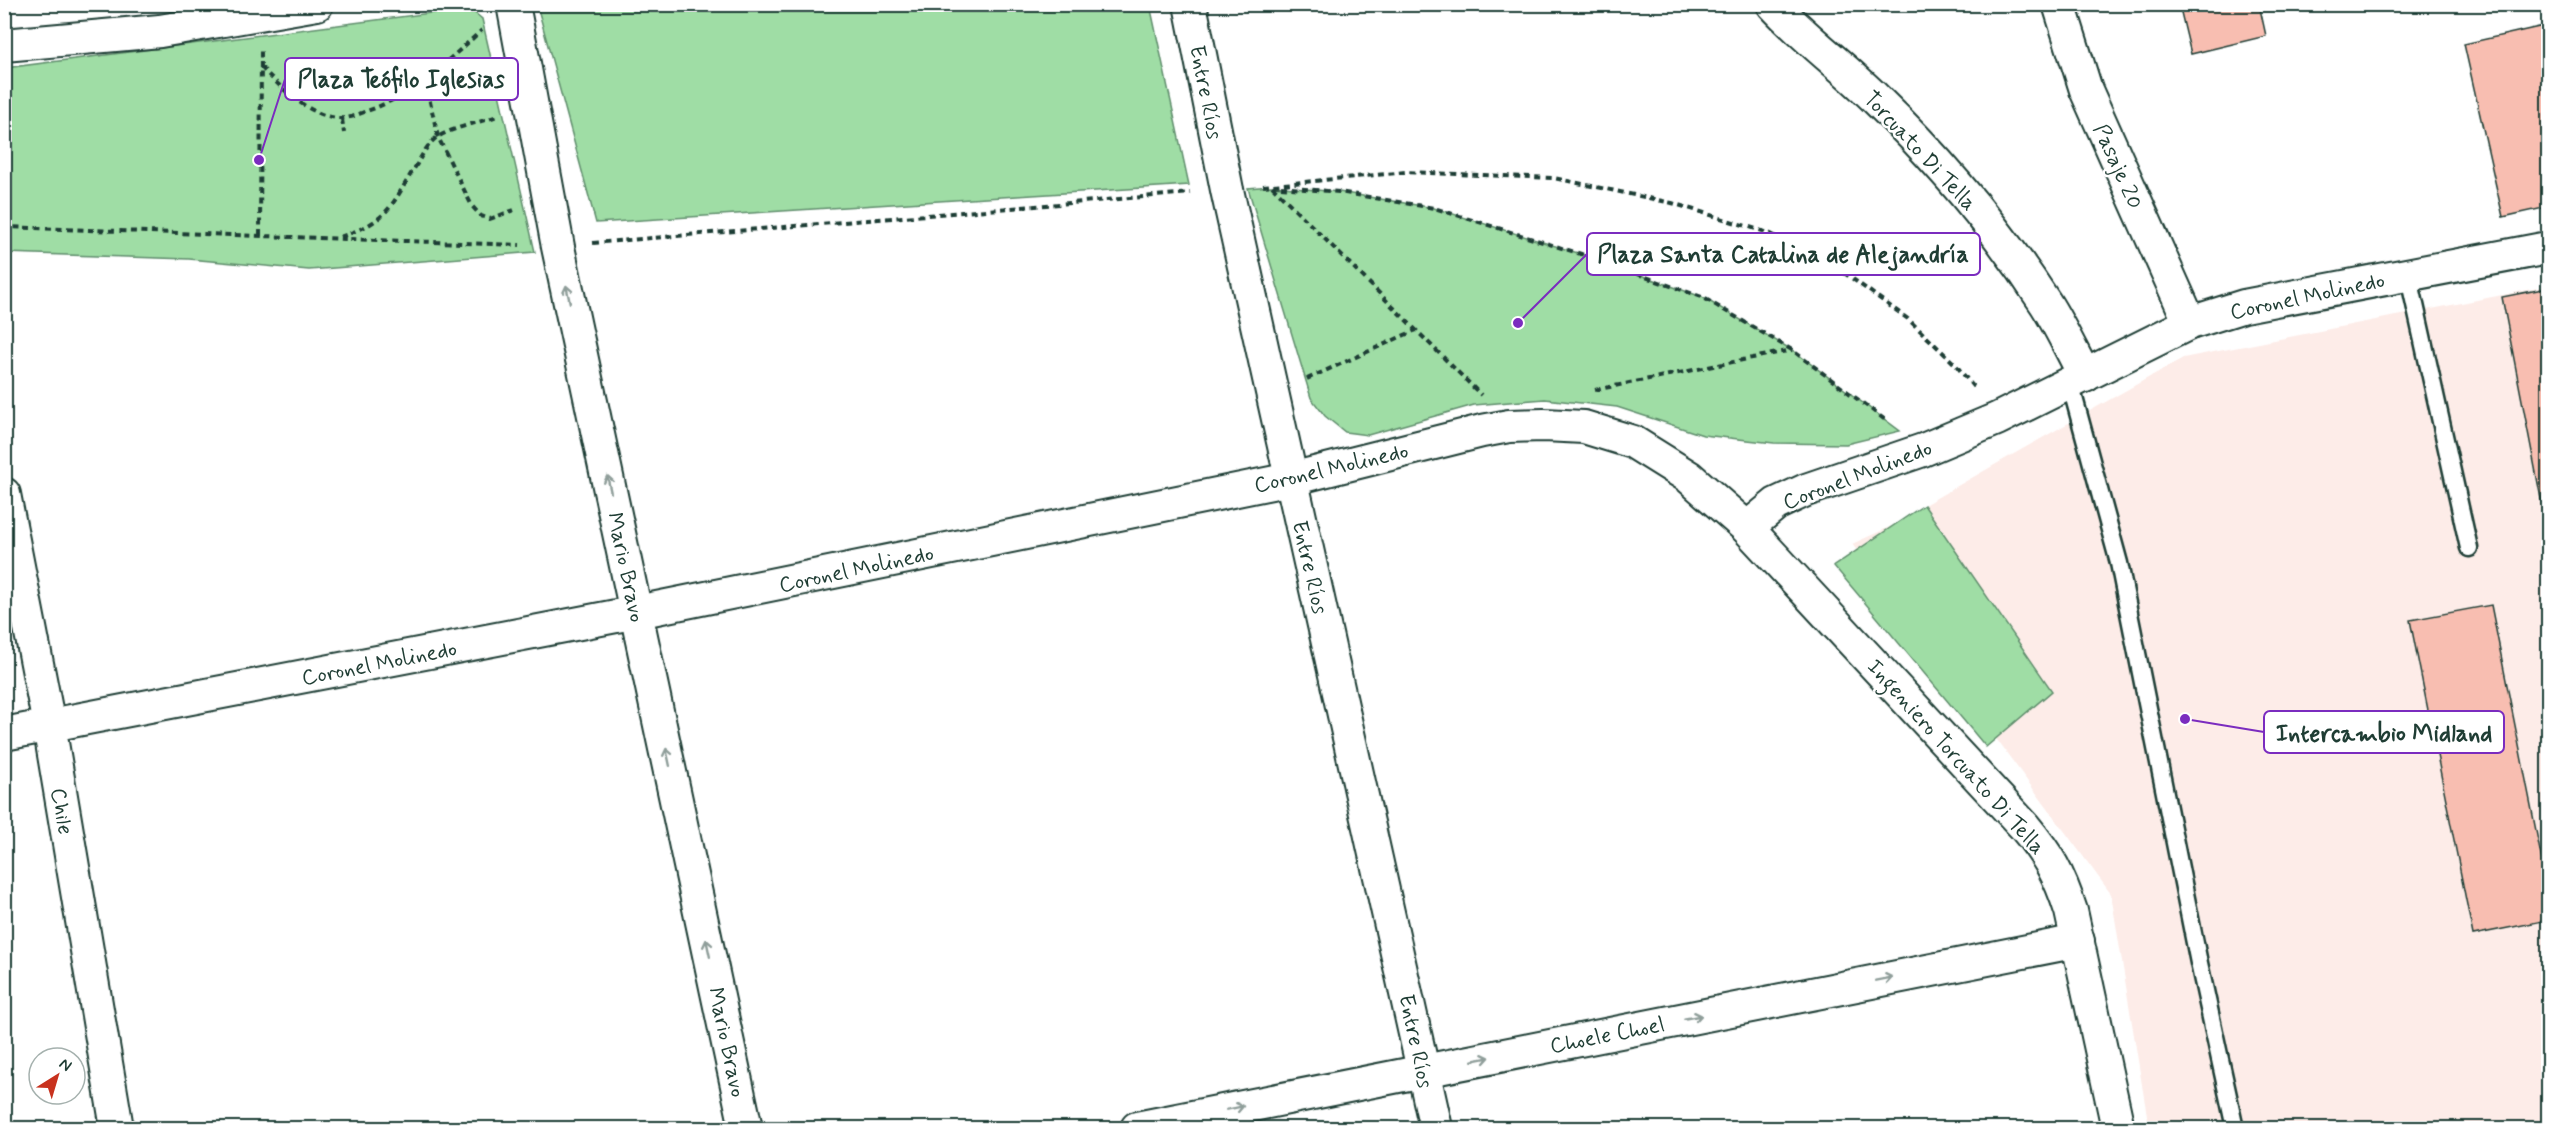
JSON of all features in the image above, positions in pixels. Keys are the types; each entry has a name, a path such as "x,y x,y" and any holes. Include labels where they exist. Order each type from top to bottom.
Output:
{"street":[{"path":"4,45 160,31 317,4"},
{"name":"Mario Bravo","path":"513,4 558,247 746,1128"},
{"name":"Entre Ríos","path":"1190,4 1227,190 1436,1128"},
{"name":"Torcuato Di Tella","path":"1773,4 1892,115 1972,204 2008,249 2047,305 2078,379"},
{"name":"Pasaje 20","path":"2059,4 2086,90 2190,323"},
{"name":"Coronel Molinedo","path":"4,734 637,612 1291,479 1482,430 1509,426 1584,427 1633,442 1689,477 1747,528 1776,504 1806,490 1923,450 1997,418 2190,323 2244,306 2548,248"},
{"name":"Chile","path":"4,494 49,725 117,1128"},
{"name":"Ingeniero Torcuato Di Tella","path":"1747,528 2046,852 2059,877 2078,940 2118,1128"},
{"name":"Choele Choel","path":"1137,1128 2078,940"}],"lane":[{"path":"2408,273 2469,548"},
{"path":"2078,379 2119,563 2196,951 2235,1128"}],"path":[{"path":"260,236 262,14"},
{"path":"261,67 299,100 324,115 342,119 386,105 425,80 485,27"},
{"path":"425,80 438,137 472,206 481,216 490,219 500,217 548,195"},
{"path":"336,238 367,228 382,218 394,203 425,151 438,137 531,105"},
{"path":"342,119 344,133"},
{"path":"4,227 558,247 1227,190 1406,172 1554,178 1672,203 1769,233 1843,272 1908,319 1956,365 1997,418"},
{"path":"1271,186 1497,410 1509,426"},
{"path":"1271,186 1339,192 1434,208 1558,247 1702,297 1792,350 1923,450"},
{"path":"1273,393 1416,330"},
{"path":"1588,392 1792,350"}],"shaded area":[{"path":"2548,286 2548,1128 2149,1128 2111,894 1852,544 1927,510 1924,505 2183,358"}],"green space":[{"path":"537,5 1150,5 1189,185 596,223"},
{"path":"469,8 482,19 535,252 309,270 189,259 5,253 5,68"},
{"path":"1271,186 1339,192 1434,208 1581,254 1702,297 1792,350 1900,431 1846,444 1774,443 1703,435 1617,407 1545,399 1474,405 1368,435 1345,432 1325,416 1311,398 1248,188"},
{"path":"1924,505 2052,691 1986,747 1834,566"}],"building":[{"path":"2179,4 2259,4 2266,36 2191,54"},
{"path":"2548,25 2548,207 2503,217 2464,44"},
{"path":"2548,288 2548,535 2502,297"},
{"path":"2491,605 2548,891 2548,920 2473,935 2410,620"}],"place":[{"name":"Plaza Teófilo Iglesias","path":"259,160"},
{"name":"Plaza Santa Catalina de Alejandría","path":"1518,323"},
{"name":"Intercambio Midland","path":"2185,719"}]}
